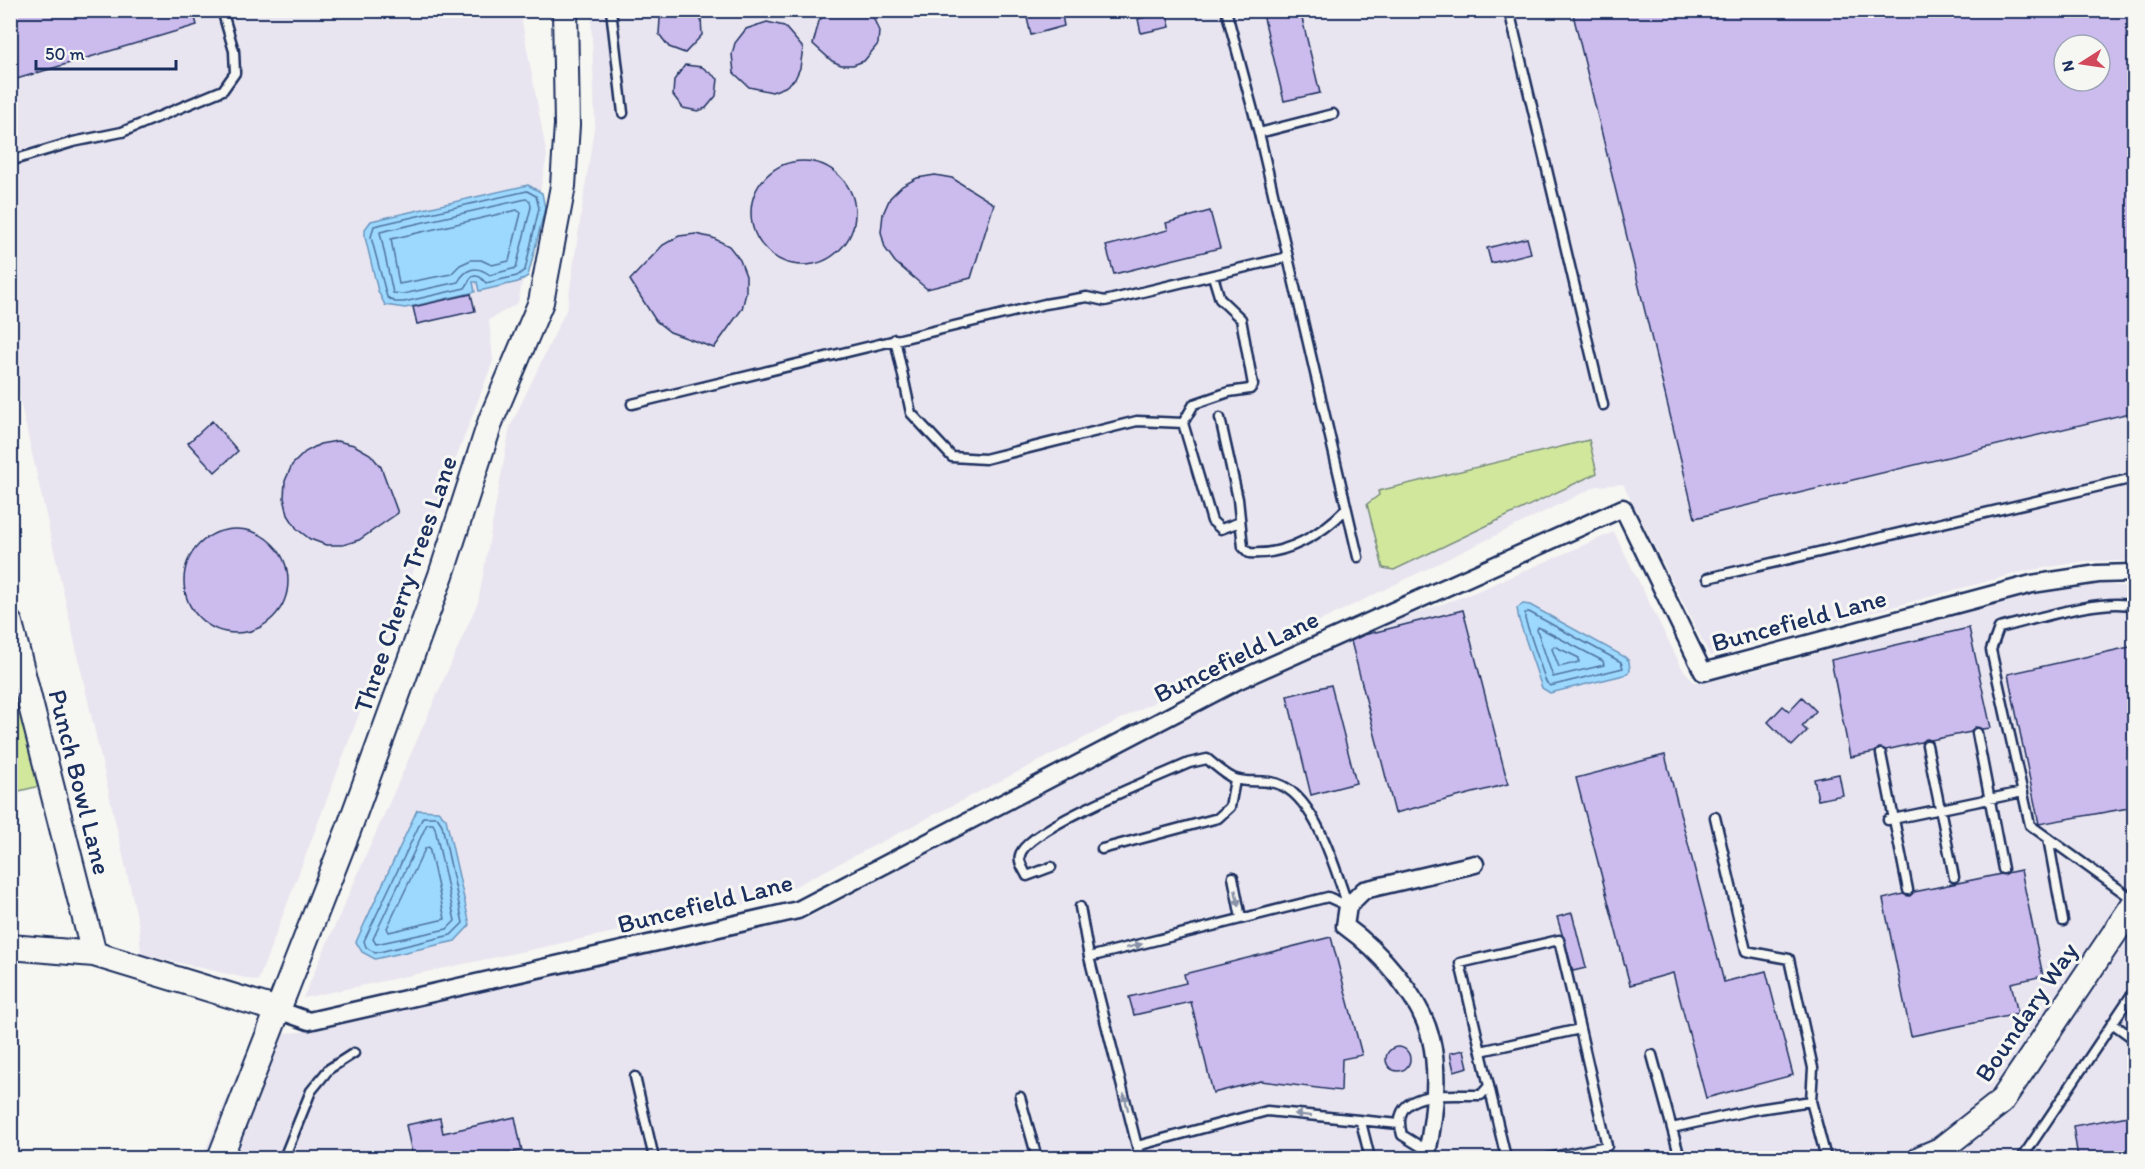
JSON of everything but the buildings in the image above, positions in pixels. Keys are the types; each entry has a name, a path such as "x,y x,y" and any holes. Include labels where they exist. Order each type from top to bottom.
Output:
{"street":[{"name":"Three Cherry Trees Lane","path":"219,1158 360,798 441,575 491,420 541,302 563,176 567,125 566,10"},
{"name":"Buncefield Lane","path":"278,1010 309,1021 798,910 1239,680 1623,508 1703,672 2032,584 2098,574 2134,573"},
{"name":"Punch Bowl Lane","path":"10,623 94,954"},
{"path":"1427,1155 1435,1096 1431,1039 1416,1005 1397,978 1362,939 1345,927 1348,906 1364,890 1474,864"},
{"name":"Boundary Way","path":"1921,1158 1940,1150 2001,1102 2134,902"},
{"path":"10,948 94,954 278,1010"}],"lane":[{"path":"10,161 73,142 122,132 223,90 235,73 234,51 222,10"},
{"path":"611,10 623,113"},
{"path":"1226,10 1259,133 1358,557"},
{"path":"1509,10 1603,405"},
{"path":"1259,133 1333,114"},
{"path":"632,404 1045,304 1087,297 1105,301 1288,257"},
{"path":"1213,276 1220,299 1241,319 1253,385 1250,389 1229,392 1194,404 1183,423 1212,521 1221,530 1240,522"},
{"path":"895,339 911,413 952,458 985,459 1137,421 1183,423"},
{"path":"1220,418 1243,547 1250,553 1260,554 1313,537 1332,524 1346,508"},
{"path":"1708,578 2134,478"},
{"path":"2134,606 2123,603 2094,606 1999,628 1991,650 2030,825 2134,902"},
{"path":"1977,733 2003,869"},
{"path":"1927,745 1954,877"},
{"path":"1881,754 1891,819 1908,890"},
{"path":"1051,867 1027,876 1020,862 1020,854 1033,838 1124,790 1200,759 1207,759 1235,780 1264,779 1284,786 1305,806 1333,863 1348,906"},
{"path":"1102,849 1225,814 1230,807 1235,780"},
{"path":"1891,819 2023,792"},
{"path":"1715,817 1746,951 1789,959 1813,1068 1811,1101 1826,1158"},
{"path":"2048,838 2063,921"},
{"path":"1233,877 1241,918"},
{"path":"1089,957 1328,897 1348,906"},
{"path":"1080,907 1089,957 1140,1158"},
{"path":"1506,1158 1460,963 1559,940 1606,1146 1548,1158"},
{"path":"2022,1158 2134,991"},
{"path":"2112,1023 2134,1040"},
{"path":"1481,1051 1580,1029"},
{"path":"284,1158 311,1091 329,1068 354,1053"},
{"path":"1652,1055 1680,1158"},
{"path":"635,1077 654,1158"},
{"path":"1427,1155 1402,1136 1399,1124 1400,1112 1410,1102 1435,1096 1481,1095 1489,1086"},
{"path":"1020,1097 1037,1158"},
{"path":"1672,1128 1752,1110 1811,1101"},
{"path":"1137,1146 1267,1111 1399,1124"},
{"path":"1361,1122 1370,1158"}],"shaded area":[{"path":"10,11 520,11 547,156 518,303 489,320 493,361 258,981 141,954 139,926 11,361"},
{"path":"591,11 2134,11 2134,561 2086,561 2026,571 1710,656 1623,484 1597,486 1160,699 770,899 303,998 478,602 510,427 567,308 595,122"},
{"path":"1614,532 1682,668 1694,682 1706,682 1768,667 2050,588 2107,584 2134,588 2134,1158 202,1158 256,1029 281,1033 300,1032 806,919 1115,753 1362,632 1473,593"}],"green space":[{"path":"1589,440 1597,473 1394,570 1383,568 1367,504 1379,495 1378,491"},
{"path":"10,660 44,785 11,793 10,793"}],"water":[{"path":"528,185 542,193 545,208 528,276 518,282 479,291 477,282 473,282 475,292 405,308 385,305 378,291 365,237 365,229 371,221"},
{"path":"1523,604 1530,605 1625,657 1629,661 1630,671 1624,675 1550,693 1542,688 1519,620 1517,608"},
{"path":"417,810 438,811 446,819 470,925 455,941 375,959 362,952 356,942"}]}
